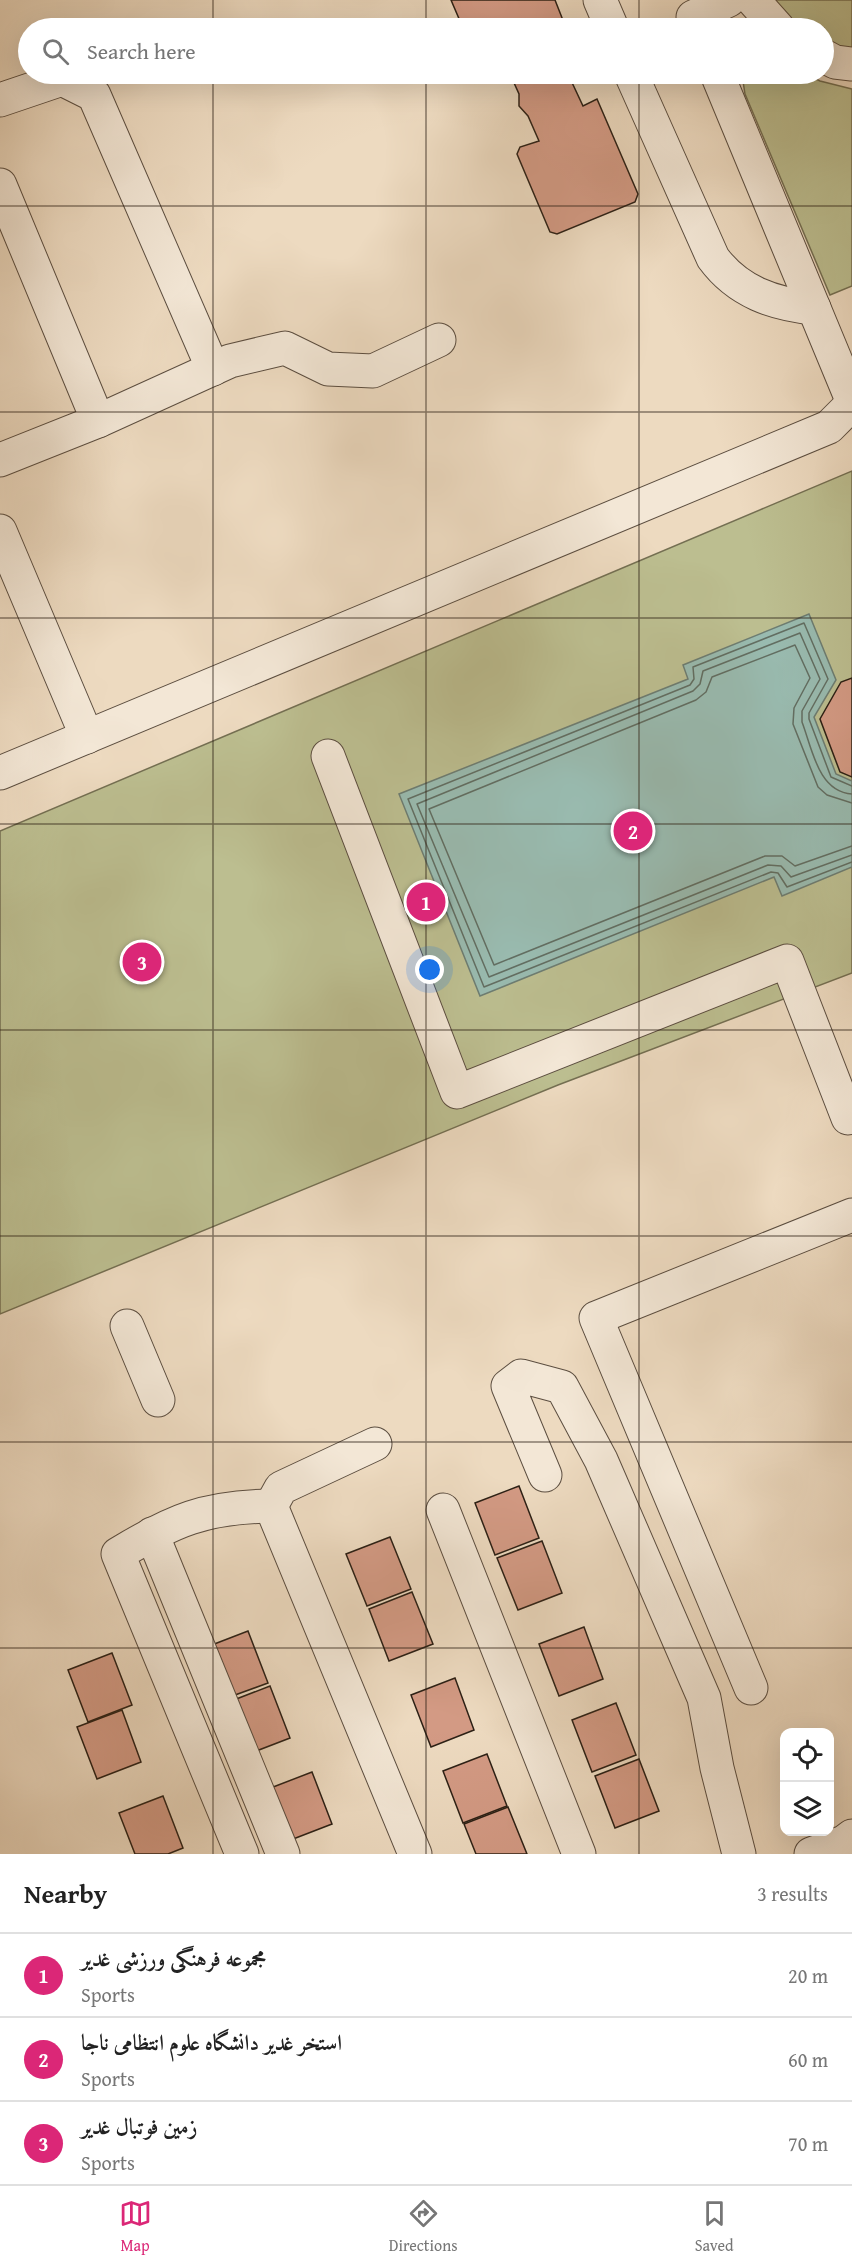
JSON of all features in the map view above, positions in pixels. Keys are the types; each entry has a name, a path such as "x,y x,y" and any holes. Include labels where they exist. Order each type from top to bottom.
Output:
{"street":[{"path":"600,0 608,18"},
{"path":"692,15 729,0"},
{"path":"753,0 769,18"},
{"path":"834,61 852,64"},
{"path":"0,100 47,84"},
{"path":"72,84 94,95 213,369"},
{"path":"635,84 713,258 726,275 767,299 814,308"},
{"path":"0,773 829,427 852,402 721,84"},
{"path":"0,185 98,421"},
{"path":"0,460 98,421 230,361 285,348 328,369 373,371 439,340"},
{"path":"0,531 87,737"},
{"path":"328,756 457,1092 787,961 848,1118"},
{"path":"751,1688 596,1318 852,1215"},
{"path":"127,1326 158,1400"},
{"path":"545,1475 508,1386 521,1376 562,1387 601,1460 704,1698 717,1768 739,1854"},
{"path":"271,1506 281,1488 375,1444"},
{"path":"242,1854 118,1554 184,1518 230,1507 271,1506"},
{"path":"271,1506 415,1854"},
{"path":"443,1510 579,1854"},
{"path":"152,1534 283,1854"},
{"path":"811,1854 844,1842 852,1836"}],"green space":[{"path":"775,0 852,0 852,52 834,46 834,18 790,18 782,12"},
{"path":"743,84 832,84 852,89 852,286 830,295 745,94"},
{"path":"852,471 852,973 558,1085 0,1314 0,831"}],"water":[{"path":"809,614 836,680 814,717 836,774 852,781 852,867 782,896 774,877 480,996 399,794 688,679 683,665"}],"building":[{"path":"451,0 555,0 562,18 459,18"},
{"path":"514,84 573,84 583,106 597,99 638,194 635,202 557,234 550,232 517,154 520,147 539,141 528,116 519,106 519,94"},
{"path":"852,678 852,777 840,772 820,719 841,682"},
{"path":"519,1486 539,1538 495,1555 475,1503"},
{"path":"390,1537 411,1589 367,1606 346,1554"},
{"path":"542,1541 562,1593 518,1610 497,1558"},
{"path":"412,1592 433,1644 389,1661 369,1609"},
{"path":"584,1627 603,1679 559,1696 539,1644"},
{"path":"248,1631 268,1683 224,1699 204,1648"},
{"path":"112,1653 132,1705 88,1722 68,1670"},
{"path":"455,1678 474,1730 431,1747 411,1695"},
{"path":"270,1686 290,1738 246,1755 226,1703"},
{"path":"616,1703 636,1755 592,1772 572,1720"},
{"path":"122,1710 141,1762 97,1779 77,1727"},
{"path":"487,1754 507,1806 463,1823 443,1771"},
{"path":"639,1759 659,1811 615,1828 595,1776"},
{"path":"312,1772 332,1824 288,1841 268,1789"},
{"path":"163,1796 183,1848 168,1854 135,1854 119,1813"},
{"path":"508,1807 527,1854 476,1854 464,1824"}],"place":[{"name":"استخر غدیر دانشگاه علوم انتظامی ناجا","path":"633,831"},
{"name":"مجموعه فرهنگی ورزشی غدیر","path":"426,902"},
{"name":"زمین فوتبال غدیر","path":"142,962"}]}
